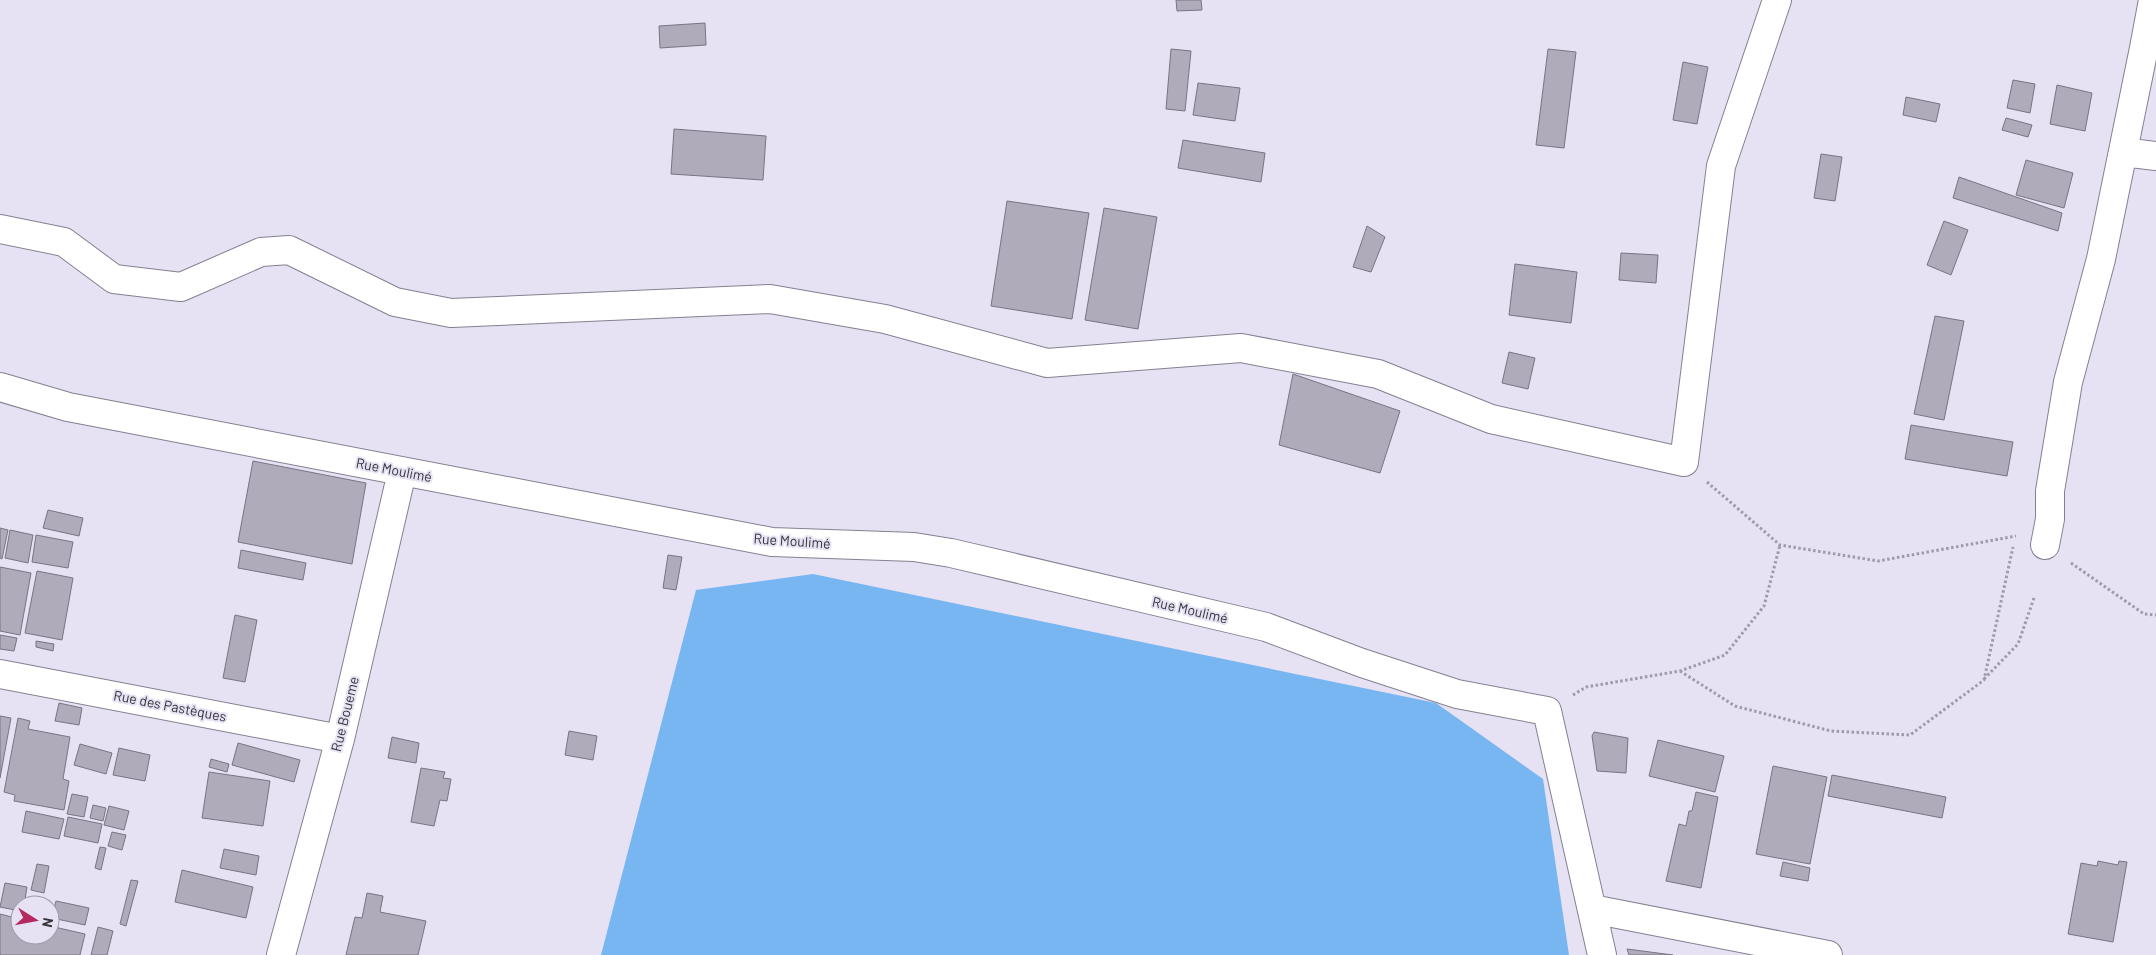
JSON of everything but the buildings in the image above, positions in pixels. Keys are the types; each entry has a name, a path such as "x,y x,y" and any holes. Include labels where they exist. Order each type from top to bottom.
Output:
{"street":[{"path":"0,229 64,242 114,279 181,287 261,252 289,250 395,302 451,313 770,299 885,319 1047,363 1241,348 1378,374 1492,419 1684,462 1721,166 1777,0"},
{"path":"2045,545 2050,519 2050,491 2068,382 2101,258 2153,0"},
{"path":"2123,152 2156,156"},
{"name":"Rue Moulimé","path":"0,387 68,407 772,542 914,547 951,554 1266,627 1362,663 1457,694 1547,711"},
{"name":"Rue Boueme","path":"281,955 340,739 402,472"},
{"name":"Rue des Pastèques","path":"0,674 340,739"},
{"path":"1547,711 1602,955"},
{"path":"1592,909 1828,955"}],"path":[{"path":"1684,462 1780,545 1878,561 2015,536 2045,545 2144,614 2156,615"},
{"path":"1984,680 2015,536"},
{"path":"1547,711 1586,687 1680,671 1725,655 1764,606 1780,545"},
{"path":"1680,671 1735,706 1831,732 1910,735 1984,680 2018,644 2034,598"}],"water":[{"path":"813,574 1436,703 1543,779 1569,955 601,955 696,590"}]}
